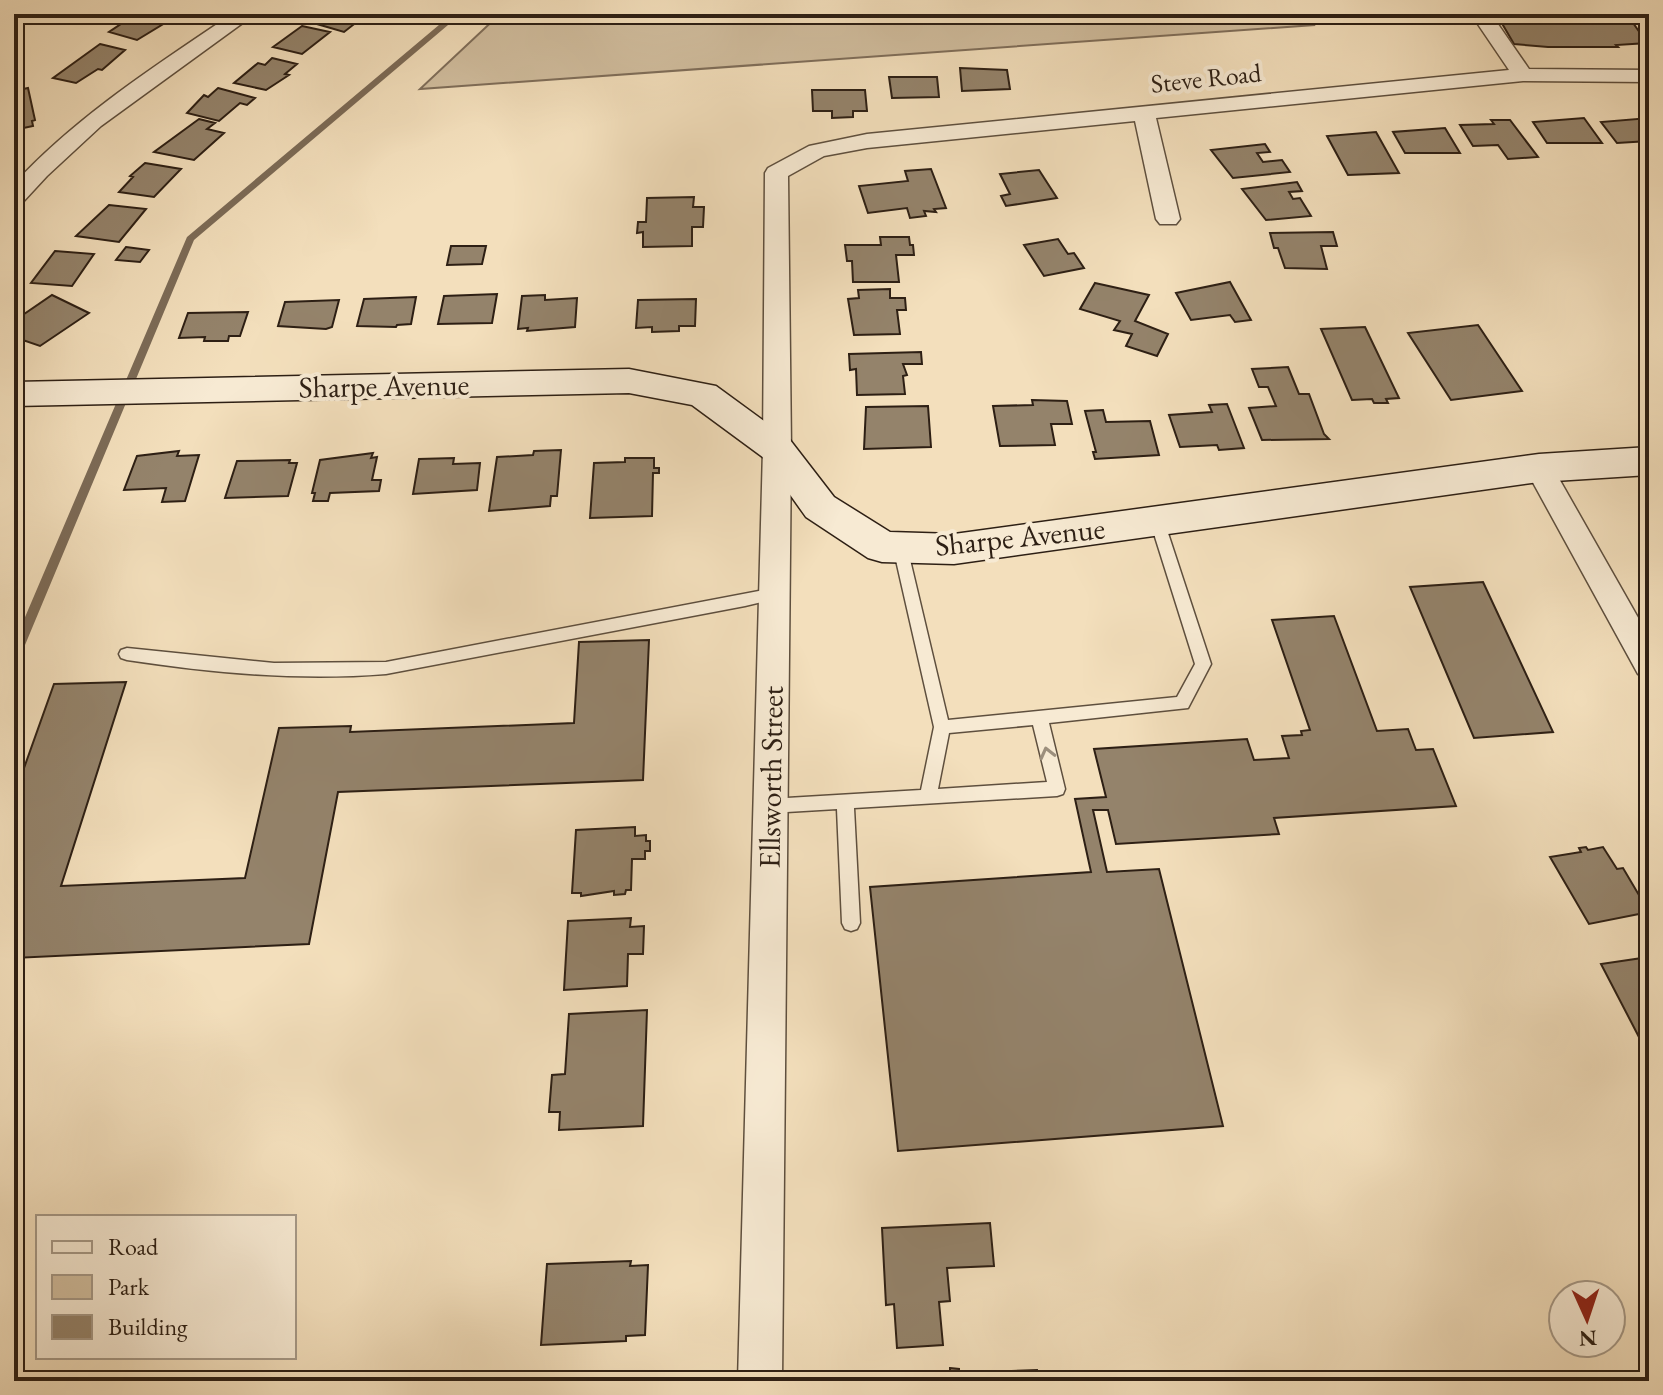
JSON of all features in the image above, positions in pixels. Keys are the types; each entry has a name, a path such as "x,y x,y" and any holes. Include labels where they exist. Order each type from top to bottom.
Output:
{"street":[{"path":"14,198 22,178 125,96 245,14"},
{"path":"1481,14 1523,75"},
{"name":"Steve Road","path":"776,173 817,151 867,141 1523,75 1649,76"},
{"path":"1144,112 1168,219"},
{"name":"Ellsworth Street","path":"760,1381 777,449 776,173"},
{"name":"Sharpe Avenue","path":"14,394 629,381 703,395 777,449 820,507 882,547 954,549 1539,468 1649,461"},
{"path":"1539,468 1649,665"}],"lane":[{"path":"942,727 1182,703 1203,664 1157,521"},
{"path":"900,547 942,727 928,797"},
{"path":"127,654 228,667 364,670 481,653 538,638 710,609 774,594"},
{"path":"770,806 1057,789 1039,717"},
{"path":"845,802 851,923"}],"green space":[{"path":"500,14 1309,14 1314,25 420,89"}],"building":[{"path":"136,14 173,18 137,40 109,32"},
{"path":"331,14 367,14 344,32 317,24"},
{"path":"1500,20 1536,20 1552,24 1631,20 1647,43 1616,45 1618,47 1514,44"},
{"path":"302,26 330,32 302,54 273,47"},
{"path":"100,44 125,50 102,70 98,69 76,83 53,78"},
{"path":"272,58 297,64 285,74 289,75 266,90 234,83 258,63 265,65"},
{"path":"960,68 1007,70 1010,89 962,91"},
{"path":"889,77 937,77 939,97 892,98"},
{"path":"28,88 35,120 32,121 33,126 14,130 14,91"},
{"path":"218,88 255,98 247,105 240,103 219,121 187,113 204,95 208,97"},
{"path":"812,90 865,90 867,111 853,111 853,117 832,118 832,111 813,111"},
{"path":"1584,118 1602,143 1547,143 1533,122"},
{"path":"1649,118 1649,141 1617,143 1601,122"},
{"path":"199,119 215,123 207,129 224,133 194,160 154,152"},
{"path":"1491,120 1510,120 1538,157 1508,159 1498,145 1473,146 1460,125 1494,124"},
{"path":"1445,128 1460,153 1405,153 1393,132"},
{"path":"1376,132 1399,173 1348,175 1327,136"},
{"path":"1265,144 1270,152 1257,153 1263,162 1282,160 1290,172 1233,178 1211,150"},
{"path":"145,163 181,169 154,197 119,192 133,177 130,176"},
{"path":"931,169 946,208 934,209 936,212 924,211 926,216 910,218 907,208 868,213 859,186 908,181 905,171"},
{"path":"1039,170 1057,198 1006,206 1001,196 1010,194 1000,174"},
{"path":"1297,182 1302,191 1289,192 1293,199 1300,198 1311,216 1266,220 1242,189"},
{"path":"694,197 693,207 704,207 703,227 692,227 692,246 643,247 643,232 637,233 638,222 646,222 647,198"},
{"path":"109,205 146,209 119,242 76,236"},
{"path":"1333,232 1337,246 1321,246 1327,269 1285,268 1270,233"},
{"path":"880,237 909,237 910,245 913,245 914,255 896,255 899,282 853,282 852,261 847,261 845,245 881,245"},
{"path":"1058,239 1068,254 1074,253 1084,268 1044,276 1024,245"},
{"path":"451,246 486,246 482,264 447,265"},
{"path":"126,247 149,250 140,262 116,260"},
{"path":"55,251 94,254 72,286 31,283"},
{"path":"1230,282 1251,320 1235,322 1230,315 1191,320 1176,293"},
{"path":"1095,283 1149,295 1135,321 1168,334 1157,356 1126,346 1132,334 1114,330 1120,321 1080,309"},
{"path":"890,289 890,298 905,298 906,310 897,310 900,334 854,335 848,299 859,298 858,290"},
{"path":"497,294 492,323 438,324 444,296"},
{"path":"52,295 89,313 40,346 14,337 14,321"},
{"path":"545,295 545,300 577,298 575,327 518,329 522,296"},
{"path":"416,297 411,324 396,327 357,326 364,299"},
{"path":"696,299 695,326 679,326 679,331 652,332 652,327 636,328 638,300"},
{"path":"339,300 332,327 278,326 285,302"},
{"path":"248,312 240,336 229,336 228,341 204,341 205,337 179,338 188,313"},
{"path":"1478,325 1522,391 1451,400 1408,333"},
{"path":"1365,327 1399,398 1386,399 1388,403 1374,403 1372,399 1352,400 1321,329"},
{"path":"921,352 922,364 903,364 907,375 903,376 905,394 857,395 856,369 850,370 849,354"},
{"path":"1288,367 1299,394 1309,394 1324,434 1329,439 1262,440 1249,408 1276,406 1268,387 1259,387 1252,369"},
{"path":"1032,400 1067,401 1072,424 1051,424 1055,445 1000,446 993,406 1033,405"},
{"path":"1227,404 1244,448 1219,450 1217,445 1180,447 1169,415 1212,412 1209,405"},
{"path":"928,406 931,447 864,449 866,407"},
{"path":"1103,410 1106,422 1150,421 1159,455 1095,459 1093,452 1096,452 1085,411"},
{"path":"561,450 557,496 551,496 550,506 489,511 497,457"},
{"path":"179,451 177,456 199,455 185,501 162,502 166,488 124,490 137,456"},
{"path":"373,453 371,458 377,457 372,480 381,480 379,491 330,493 328,501 313,501 320,460"},
{"path":"454,458 453,464 480,463 477,490 413,494 419,459"},
{"path":"625,458 654,458 654,468 659,468 659,473 653,473 652,516 590,518 594,463 625,462"},
{"path":"290,460 289,463 297,463 288,496 225,498 237,461"},
{"path":"1483,582 1553,732 1474,738 1410,587"},
{"path":"1334,616 1377,731 1408,729 1416,750 1433,749 1456,806 1274,818 1279,834 1116,844 1108,810 1093,810 1107,872 1159,869 1223,1126 898,1151 870,887 1091,872 1075,799 1106,797 1094,749 1247,739 1254,760 1289,758 1282,736 1302,735 1301,731 1310,730 1272,620"},
{"path":"649,640 643,780 338,792 309,944 14,958 14,796 54,684 126,682 61,886 245,878 279,728 351,726 350,732 574,723 579,642"},
{"path":"635,827 635,836 646,835 646,841 650,841 650,851 645,851 645,859 632,859 631,890 614,895 614,891 581,896 581,893 572,893 576,830"},
{"path":"1586,847 1588,850 1603,847 1617,869 1623,868 1649,912 1589,924 1550,857 1581,852 1579,848"},
{"path":"631,918 630,927 644,926 643,954 628,954 627,986 564,990 568,921"},
{"path":"1649,957 1649,1037 1640,1039 1601,964"},
{"path":"647,1010 643,1126 559,1130 560,1112 549,1112 552,1075 565,1074 569,1014"},
{"path":"990,1223 994,1266 947,1268 950,1301 939,1302 943,1345 897,1348 894,1304 886,1305 882,1228"},
{"path":"631,1261 630,1266 648,1265 645,1335 626,1336 626,1341 541,1345 547,1264"},
{"path":"950,1368 959,1369 959,1373 1037,1370 1038,1381 896,1381 896,1377 950,1375"}],"waterway":[{"path":"14,657 190,239 457,14"},
{"path":"14,725 20,798"}]}
